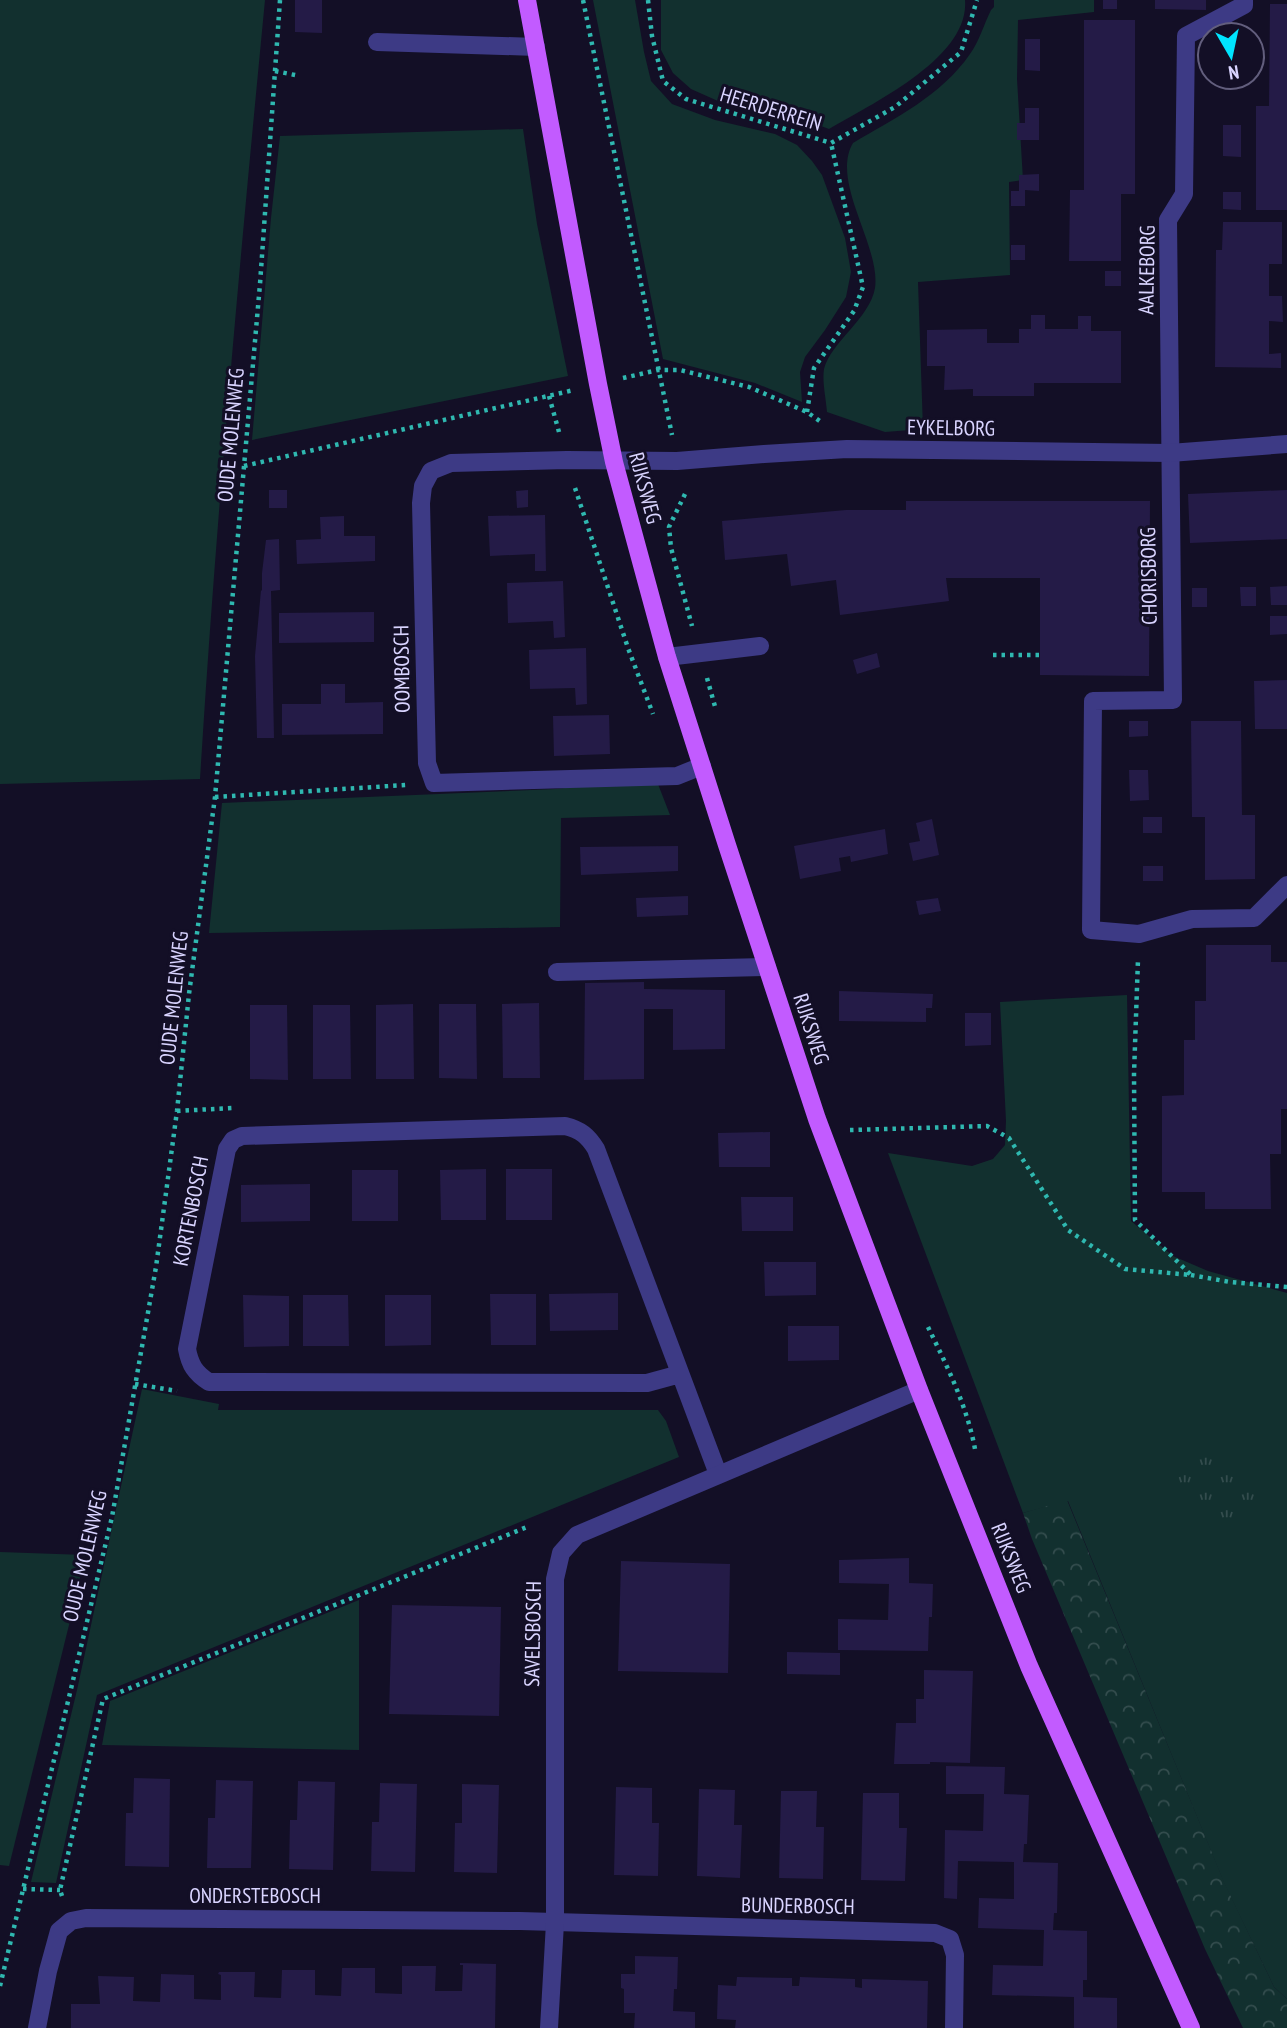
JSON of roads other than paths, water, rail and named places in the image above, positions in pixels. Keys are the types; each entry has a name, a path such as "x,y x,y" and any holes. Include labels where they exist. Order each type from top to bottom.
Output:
{"main road":[{"name":"RIJKSWEG","path":"527,0 614,461 667,657 767,967 817,1119 919,1390 1030,1666 1191,2028"}],"street":[{"name":"AALKEBORG","path":"1170,453 1168,220 1184,194 1186,36 1244,5 1244,0"},
{"path":"377,42 536,47"},
{"name":"EYKELBORG","path":"614,461 677,461 847,449 1170,453 1287,444"},
{"name":"CHORISBORG","path":"1170,453 1173,700 1093,701 1091,930 1139,934 1192,919 1254,918 1287,885"},
{"name":"OOMBOSCH","path":"614,461 450,463 431,471 423,486 421,517 427,763 434,783 677,776 702,766"},
{"path":"667,657 760,646"},
{"path":"557,972 767,967"},
{"name":"KORTENBOSCH","path":"681,1374 647,1383 209,1382 197,1374 190,1363 187,1349 227,1149 233,1140 242,1136 565,1126 578,1129 588,1136 596,1149 681,1374 718,1474"},
{"name":"SAVELSBOSCH","path":"549,2028 555,1923 555,1579 561,1553 577,1535 919,1390"},
{"name":"ONDERSTEBOSCH","path":"37,2028 48,1970 65,1926 86,1918 555,1923"},
{"name":"BUNDERBOSCH","path":"555,1923 935,1933 950,1940 955,1955 954,2028"}]}
